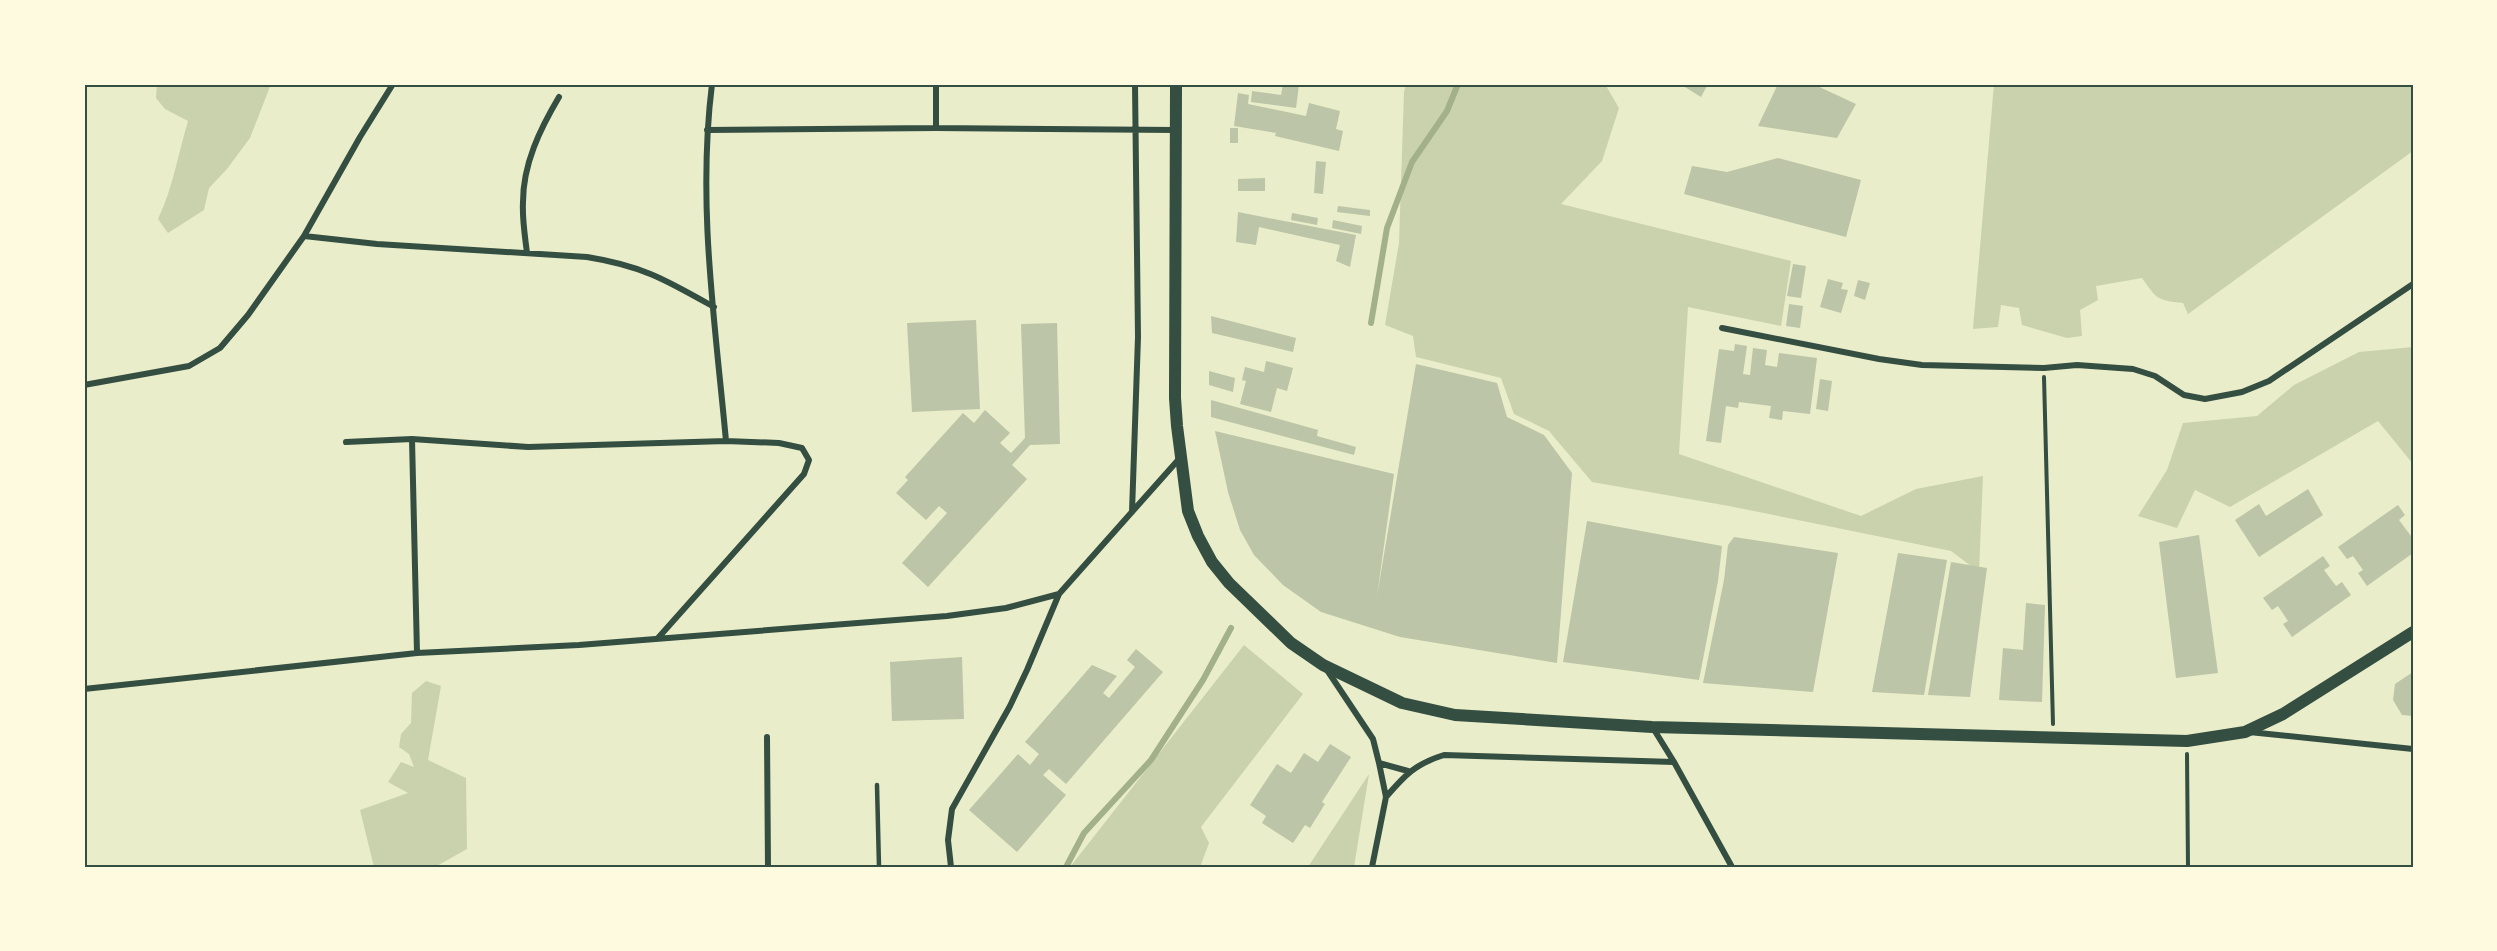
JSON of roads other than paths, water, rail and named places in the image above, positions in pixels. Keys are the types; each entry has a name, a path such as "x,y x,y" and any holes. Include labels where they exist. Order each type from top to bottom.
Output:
{"main road":[{"path":"1176,85 1175,398 1188,511 1212,562 1229,583 1291,643 1323,665 1402,702 1455,714 1527,721 1652,727 2187,741 2246,732 2320,692 2413,632"}],"street":[{"path":"84,385 189,366 220,348 248,315 304,236 393,84"},
{"path":"712,84 707,130 705,213 726,441"},
{"path":"936,84 936,128"},
{"path":"1132,513 1138,337 1135,84"},
{"path":"527,253 522,203 524,187 536,139 559,98"},
{"path":"707,130 936,128 1177,130"},
{"path":"304,236 377,244 587,257 628,265 668,280 714,307"},
{"path":"1722,328 1879,359 1922,365 2044,368 2077,365 2133,369 2155,376 2184,395 2205,399 2221,398 2269,381 2413,284"},
{"path":"412,439 417,653"},
{"path":"346,442 412,439 528,447 726,441 794,445 807,454 808,466 780,502 658,638"},
{"path":"951,867 948,840 952,808 1010,706 1059,594 1182,456"},
{"path":"84,690 417,653 579,645 947,616 1006,608 1059,594"},
{"path":"1323,665 1373,739 1380,763 1386,797 1372,867"},
{"path":"1652,727 1732,867"},
{"path":"2246,732 2413,749"},
{"path":"767,737 768,867"},
{"path":"1386,797 1408,771 1424,761 1444,755 1674,762"},
{"path":"1380,763 1408,771"}],"lane":[{"path":"877,785 879,867"}],"waterway":[{"path":"1371,323 1387,228 1412,162 1447,111 1458,84"},
{"path":"1066,867 1084,833 1151,760 1203,680 1231,628"}]}
